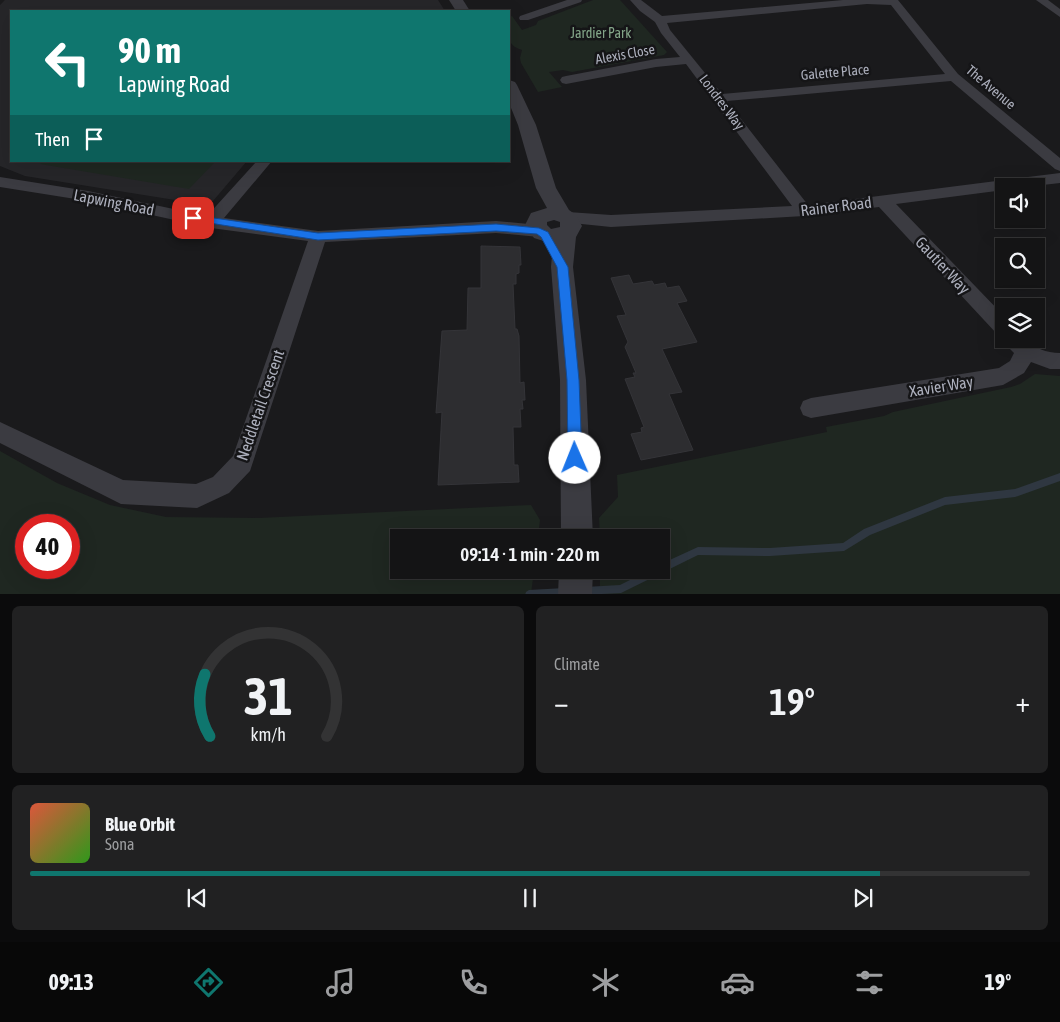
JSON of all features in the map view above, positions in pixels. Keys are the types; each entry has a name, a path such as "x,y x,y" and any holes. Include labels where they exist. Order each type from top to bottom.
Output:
{"street":[{"path":"524,18 577,0"},
{"name":"Londres Way","path":"634,0 644,10 660,20 665,31 804,211"},
{"path":"768,0 777,9"},
{"path":"1041,0 1060,14"},
{"path":"660,20 874,1 893,1"},
{"name":"The Avenue","path":"893,1 954,76 1060,166"},
{"name":"Alexis Close","path":"566,80 656,62 689,60"},
{"name":"Galette Place","path":"718,98 954,76"},
{"path":"510,87 527,125 546,188 562,267 573,380 577,529"},
{"path":"210,222 264,162"},
{"name":"Rainer Road","path":"554,224 804,211 1060,178"},
{"name":"Lapwing Road","path":"0,182 88,196 210,222 318,237 554,224"},
{"name":"Gautier Way","path":"883,201 995,319"},
{"name":"Neddletail Crescent","path":"0,432 122,492 197,496 221,484 242,464 318,237"},
{"name":"Xavier Way","path":"811,408 1003,376 1017,367 1019,348"},
{"name":"Xavier Way","path":"1023,348 1050,361 1060,361"},
{"path":"575,594 576,579"}],"shaded area":[{"path":"5,0 438,0 444,10 10,10 10,162 246,162 213,201 200,204 25,176 0,166 0,5"}],"green space":[{"name":"Jardier Park","path":"593,0 620,0 667,52 664,55 572,72 563,70 549,72 562,87 538,92 521,63 522,50 512,45 510,41 510,17 512,16 522,30 536,25 538,21"},
{"path":"42,162 215,162 189,189 40,164"},
{"path":"1035,374 1060,376 1060,594 600,594 600,579 670,579 670,529 600,529 599,518 618,497 617,475 827,432 826,427 884,416 893,412 1020,384"},
{"path":"0,451 57,483 110,505 166,517 259,518 531,505 540,520 539,529 390,529 390,579 533,579 531,594 0,594"}],"building":[{"path":"481,246 520,247 521,265 519,265 519,273 516,274 516,284 513,284 515,329 517,329 519,336 520,383 524,382 525,400 522,400 523,409 520,409 521,427 513,427 514,465 518,465 519,482 438,485 442,412 436,413 442,331 467,330 468,288 481,288"},
{"path":"629,275 633,284 652,281 654,285 665,283 667,288 679,286 687,301 677,303 697,342 662,349 682,392 669,394 693,450 641,460 631,434 642,432 641,428 644,427 625,379 635,377 633,373 636,373 625,347 628,342 617,316 626,315 611,278"}],"waterway":[{"path":"670,565 698,551 770,552 844,547 867,532 945,501 1015,493 1060,477"},
{"path":"585,591 621,589 641,579"},
{"path":"541,594 565,592"}],"route":[{"path":"193,218 318,237 496,227 539,231 545,235 562,267 573,380 575,458"}]}
